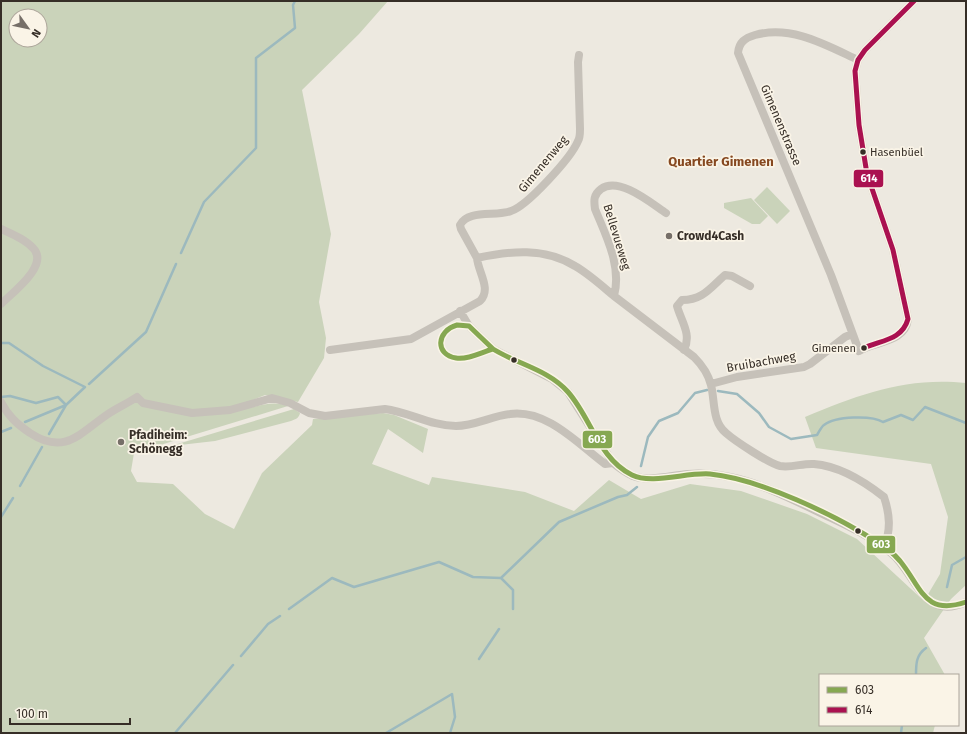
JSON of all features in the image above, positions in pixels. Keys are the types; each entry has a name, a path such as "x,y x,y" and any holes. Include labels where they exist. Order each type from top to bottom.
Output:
{"street":[{"path":"852,334 859,351 867,346 900,336 906,328 908,319 893,250 871,189 862,152 855,79 858,60 913,1"},
{"name":"Gimenenstrasse","path":"852,334 831,275 738,53 738,46 744,39 773,32 790,33 809,38 858,60"},
{"name":"Gimenenweg","path":"477,258 460,226 464,219 474,215 509,212 523,205 554,172 578,141 580,130 579,55"},
{"name":"Bellevueweg","path":"614,296 617,284 616,268 595,209 594,200 598,192 610,186 621,187 636,193 666,213"},
{"path":"1,229 26,242 35,249 37,259 35,268 29,278 1,304"},
{"path":"330,350 411,339 480,300 485,296 486,288 478,266 477,258 517,251 528,251 550,256 575,265 684,350 703,367 711,384 719,425 726,434 773,464 790,467 813,464 834,469 862,482 884,497 889,520 889,535 884,546"},
{"path":"684,350 688,342 686,330 677,306 682,300 694,300 702,296 725,275 732,276 750,286"},
{"path":"460,311 469,326 492,349 552,379 568,392 613,463 634,477 648,478 709,474 731,477 773,491 858,531 884,546 901,562 920,592 930,602 949,607 966,602"},
{"name":"Bruibachweg","path":"711,384 737,377 804,367 845,337 852,334"},
{"path":"1,402 6,412 18,425 37,438 50,443 60,443 74,440 109,413 137,397 143,404 192,412 230,410 272,398 290,403 315,415 325,416 385,408 429,422 457,426 510,414 524,414 538,417 556,427 605,464 613,463"}],"green space":[{"path":"1,1 388,1 359,34 302,90 331,234 319,302 326,338 324,358 298,402 265,395 236,407 216,409 161,409 217,411 236,410 268,404 281,404 288,406 134,453 131,471 137,482 173,484 205,514 234,529 262,473 312,425 313,419 383,413 394,415 428,429 423,453 388,429 372,464 429,485 432,477 525,492 574,511 609,480 641,499 690,484 741,491 807,514 857,539 924,601 940,574 948,517 931,464 816,448 805,417 845,401 884,389 923,383 966,383 966,585 951,599 924,638 944,674 819,674 819,726 935,726 933,733 1,733"},
{"path":"767,187 790,211 777,224 754,200"},
{"path":"751,198 768,216 760,224 752,224 724,208 724,203"},
{"path":"294,409 300,413 297,418 291,421 215,441 171,446"}],"waterway":[{"path":"181,253 204,202 256,148 256,58 295,28 293,5 295,1"},
{"path":"89,384 146,332 176,264"},
{"path":"1,343 9,343 43,366 85,387 66,405 49,434"},
{"name":"Bruibachweg","path":"641,466 648,437 659,421 678,413 695,393 707,390"},
{"name":"Bruibachweg","path":"718,391 737,394 759,413 769,427 791,439 817,435 824,425 829,422 845,418 871,418 883,422 901,415 913,420 925,407 966,423"},
{"path":"1,397 10,396 36,403 58,397 66,405 25,422"},
{"path":"1,432 11,428"},
{"path":"20,486 42,447"},
{"name":"Bruibachweg","path":"513,609 513,590 501,578 559,522 618,497 627,495 637,487"},
{"path":"1,517 13,498"},
{"path":"947,587 952,565 966,557"},
{"path":"289,609 332,578 354,587 439,562 473,577 501,578"},
{"path":"241,656 268,624 280,616"},
{"path":"479,659 499,629"},
{"path":"916,674 918,657 926,648"},
{"path":"175,733 233,665"},
{"path":"386,733 452,694 455,717 450,733"},
{"path":"901,733 902,726"}],"transit line":[{"name":"614","path":"864,348 896,335 905,326 908,319 893,250 867,174 859,125 855,71 858,60 865,50 914,1"},
{"name":"603","path":"457,325 469,326 493,349 465,358 449,356 442,348 442,337 445,332 457,325"},
{"name":"603","path":"493,349 552,378 560,384 576,402 603,449 621,468 632,475 640,478 659,479 710,474 730,477 774,491 819,510 884,546 900,561 919,590 932,602 941,605 952,605 966,602"}],"place":[{"name":"Hasenbüel","path":"863,152"},
{"name":"Crowd4Cash","path":"669,236"},
{"name":"Gimenen","path":"864,348"},
{"name":"Pfadiheim: Schönegg","path":"121,442"}],"district":[{"name":"Quartier Gimenen","path":"721,161"}]}
